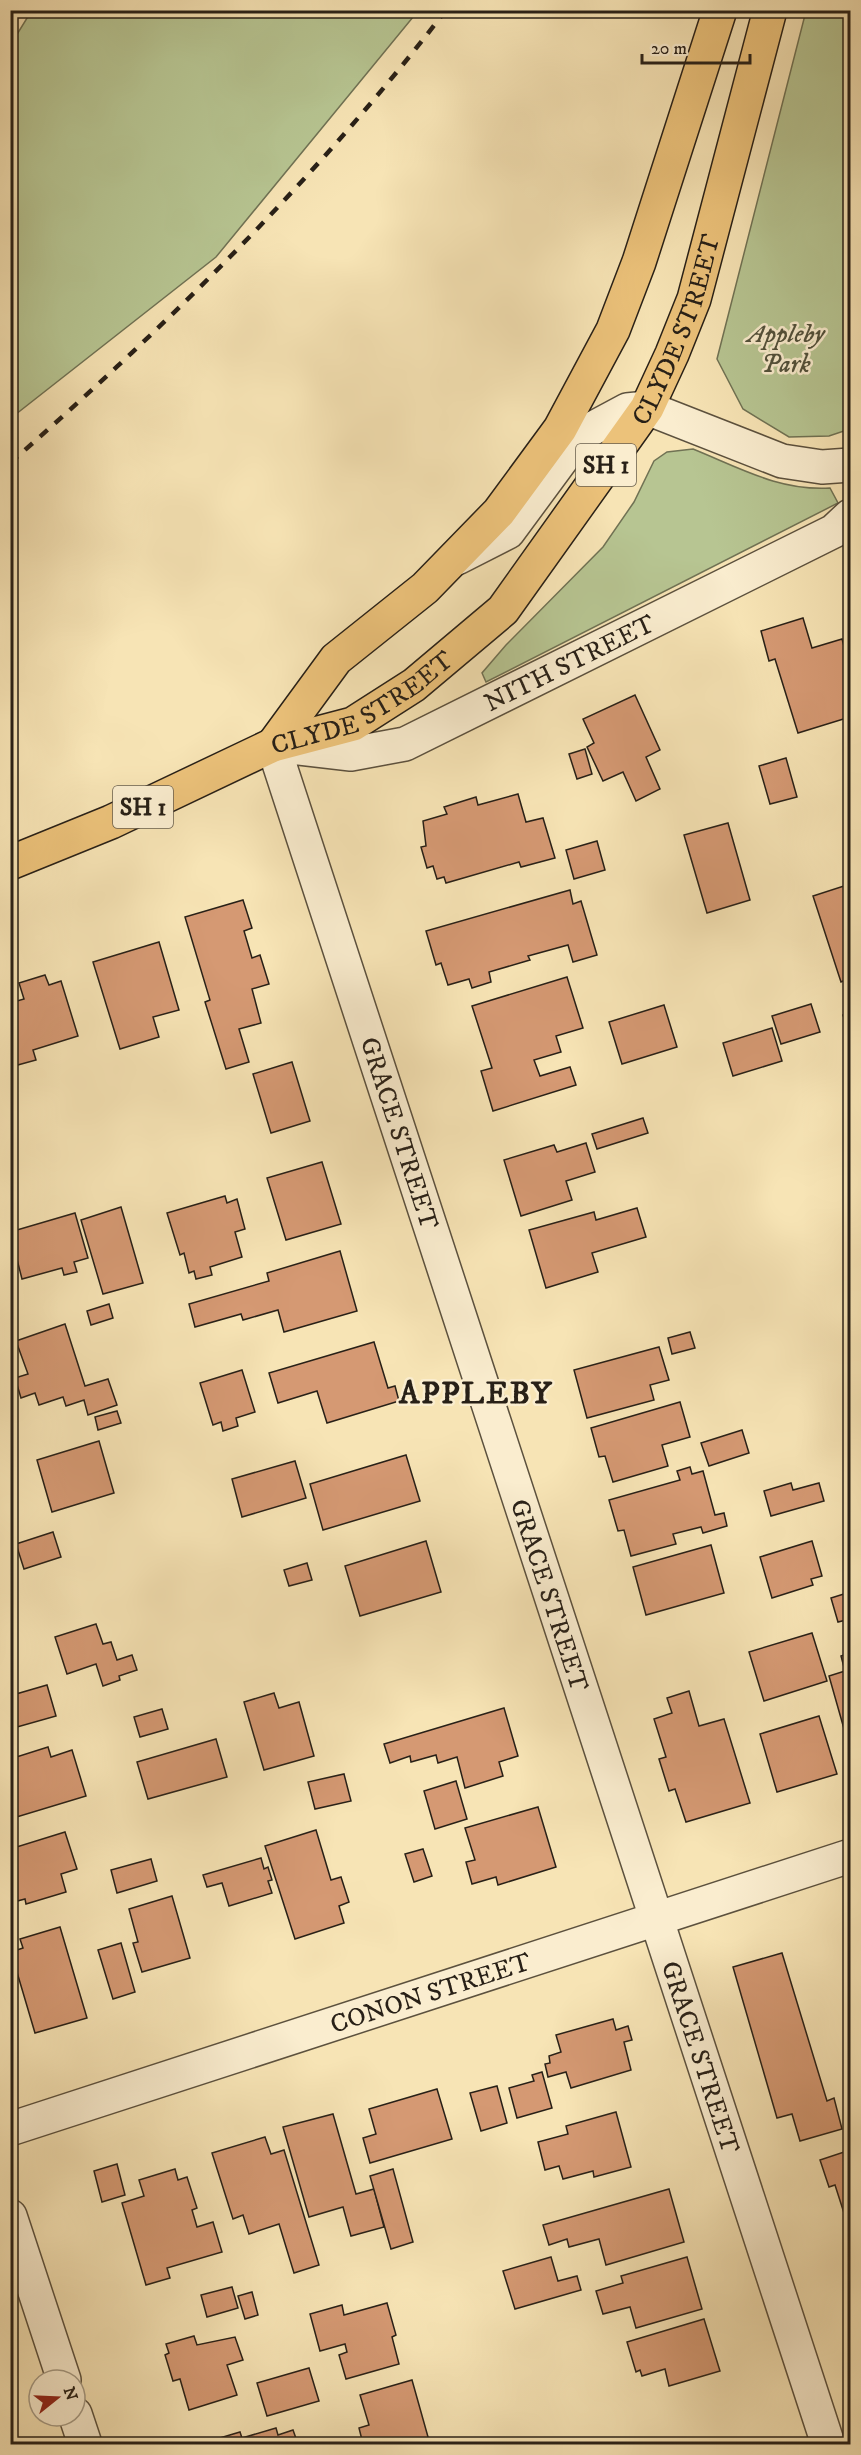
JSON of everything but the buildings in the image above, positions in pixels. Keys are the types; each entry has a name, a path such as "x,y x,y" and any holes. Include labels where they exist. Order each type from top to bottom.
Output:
{"highway":[{"name":"CLYDE STREET","path":"273,745 336,660 424,588 499,512 532,469 581,392 612,330 643,252 720,10"},
{"name":"CLYDE STREET","path":"273,745 354,724 414,685 503,610 647,408 694,299 770,10"},
{"name":"SH 1","path":"10,863 111,822 273,745"}],"street":[{"path":"455,559 508,532 567,452 586,432 627,410 647,408 783,461 822,467 850,465"},
{"name":"NITH STREET","path":"273,745 351,754 405,744 834,531 850,516"},
{"name":"GRACE STREET","path":"273,745 828,2445"},
{"name":"CONON STREET","path":"10,2129 850,1856"},
{"path":"10,2216 60,2368"},
{"path":"80,2428 85,2445"}],"green space":[{"path":"32,10 418,11 216,257 11,418 11,44"},
{"name":"Appleby Park","path":"806,11 850,11 850,429 829,436 789,437 743,409 717,359"},
{"path":"693,449 777,482 811,488 830,488 838,503 486,682 482,673 506,645 603,547 634,502 654,461 667,452"}],"railway":[{"path":"10,463 127,357 239,247 346,132 446,10"}],"district":[{"name":"APPLEBY","path":"476,1392"}]}
